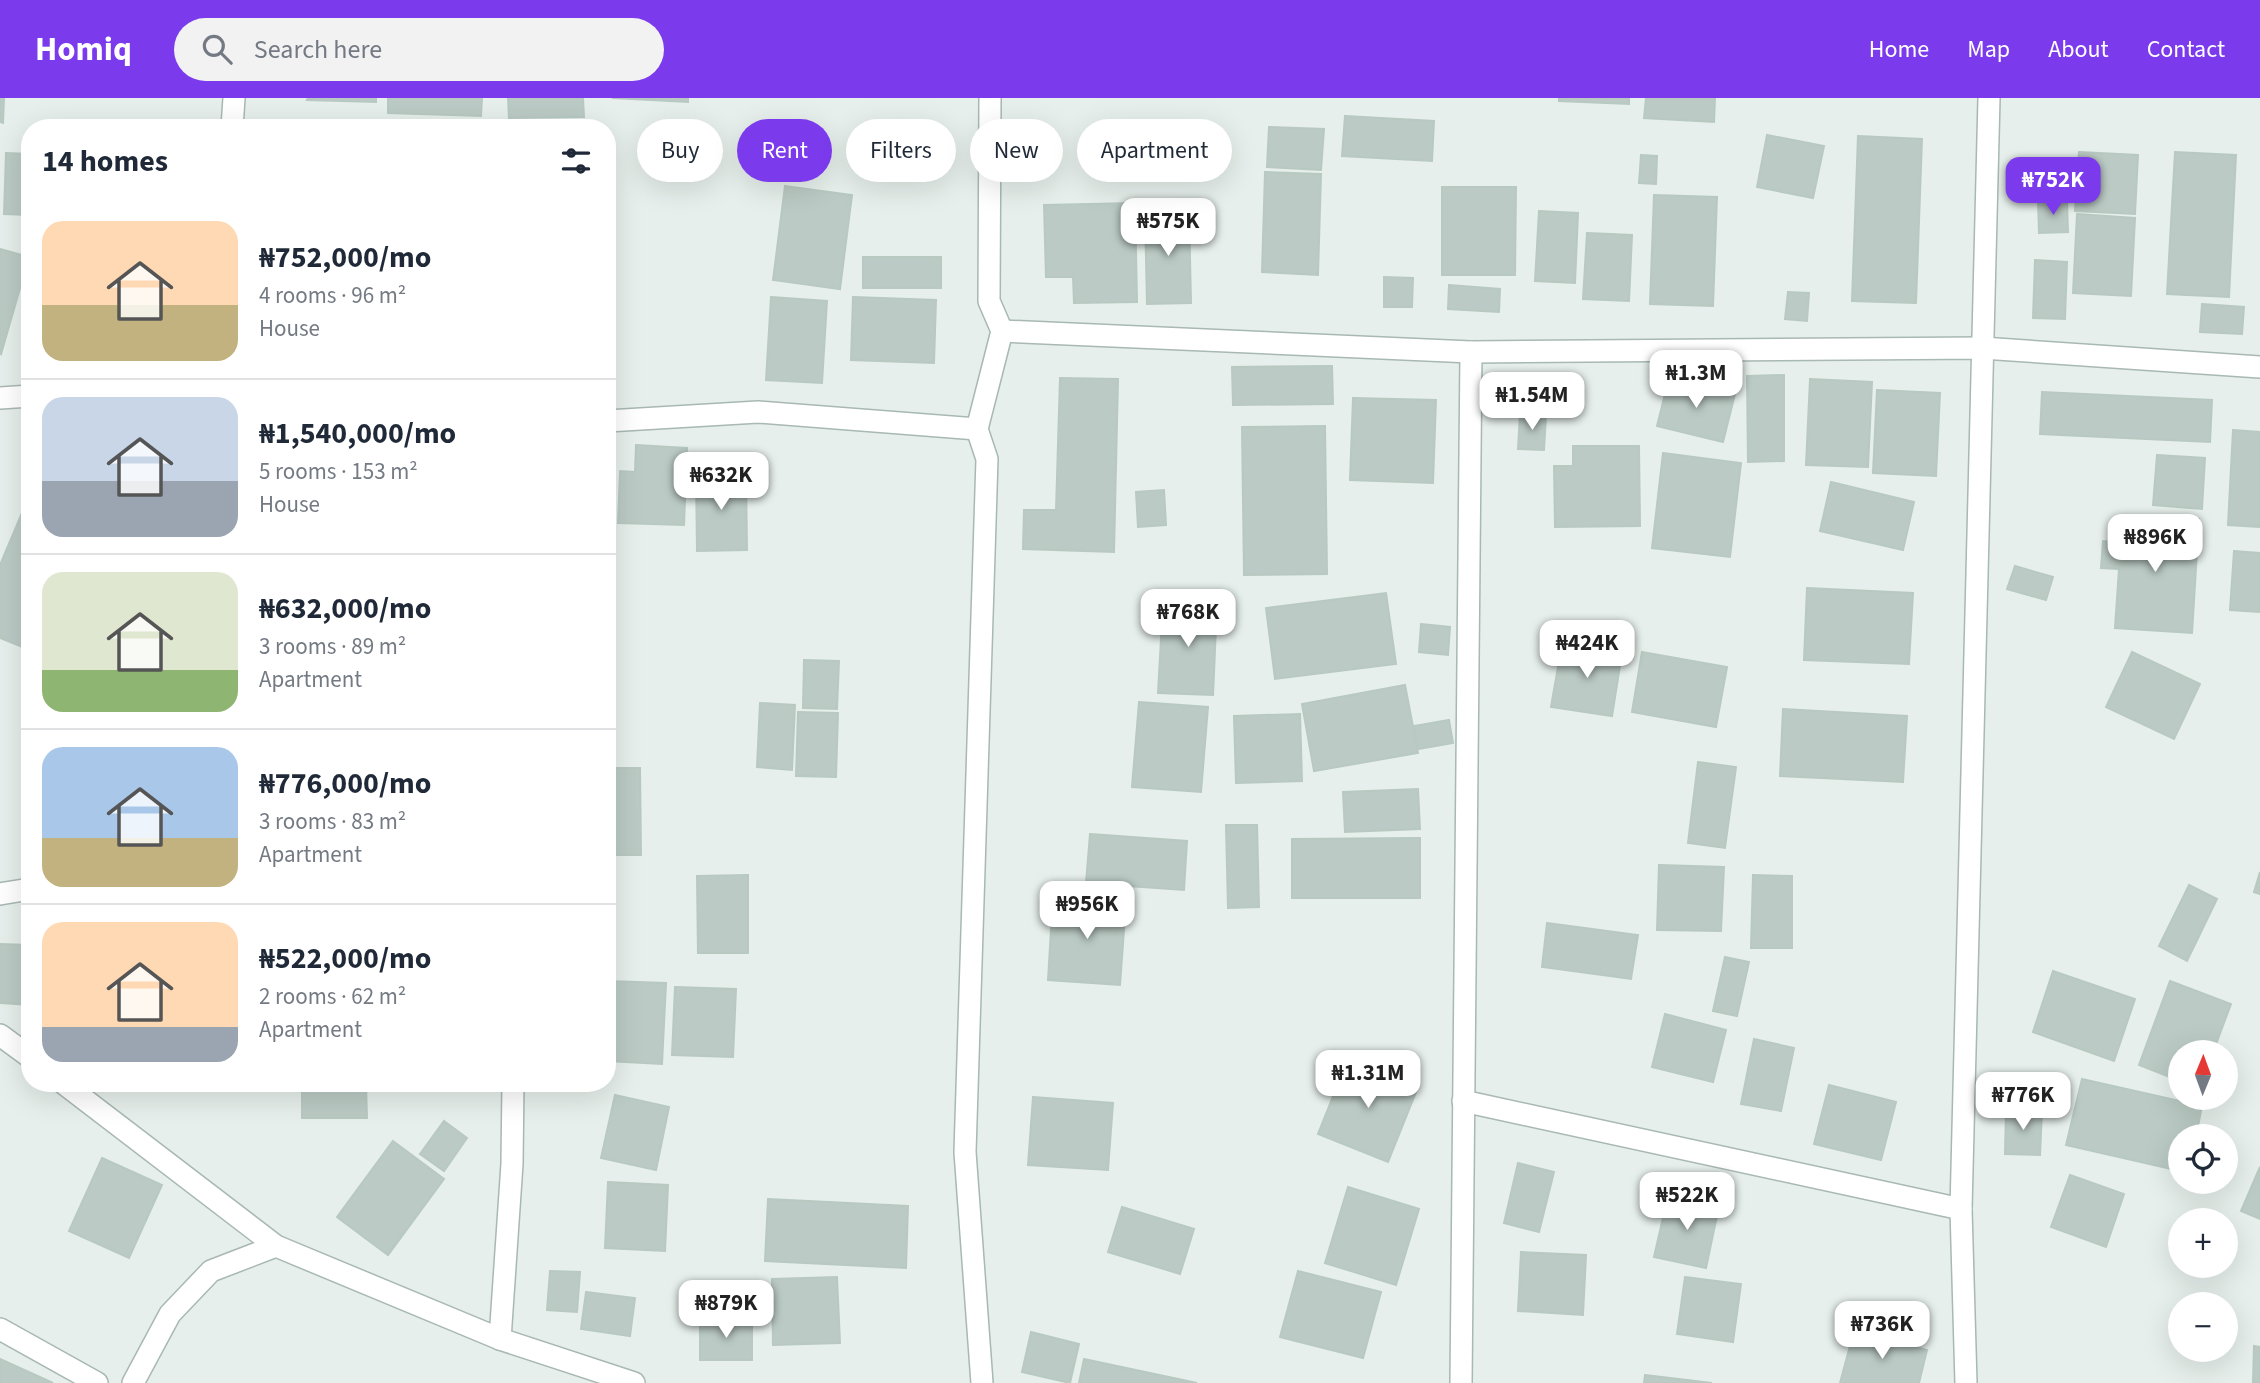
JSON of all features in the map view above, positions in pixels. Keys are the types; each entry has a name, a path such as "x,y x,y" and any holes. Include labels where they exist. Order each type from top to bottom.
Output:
{"street":[{"path":"233,119 234,98"},
{"path":"982,1383 965,1152 987,459 977,429 1002,331 989,301 990,98"},
{"path":"1966,1383 1961,1209 1989,98"},
{"path":"1002,331 1471,352 1983,348 2260,367"},
{"path":"1461,1383 1471,352"},
{"path":"0,398 21,397"},
{"path":"616,420 758,412 977,429"},
{"path":"0,894 21,890"},
{"path":"0,1035 21,1050"},
{"path":"76,1092 276,1247 500,1339 634,1383"},
{"path":"500,1339 512,1164 513,1092"},
{"path":"1463,1101 1961,1209"},
{"path":"133,1383 170,1314 211,1271 276,1247"},
{"path":"0,1329 97,1383"}],"building":[{"path":"0,98 4,98 3,123 0,122"},
{"path":"376,98 376,102 307,100"},
{"path":"388,98 482,98 481,116 388,113"},
{"path":"508,98 583,98 584,117 509,118"},
{"path":"612,98 688,98 688,102"},
{"path":"1559,98 1629,98 1629,104 1559,101"},
{"path":"1646,98 1715,98 1714,122 1644,118"},
{"path":"1345,116 1434,121 1432,161 1342,156"},
{"path":"1269,127 1324,129 1321,170 1267,167"},
{"path":"1767,135 1824,146 1813,198 1757,187"},
{"path":"1858,136 1922,139 1916,303 1852,301"},
{"path":"2079,152 2138,155 2135,214 2075,211"},
{"path":"2175,152 2236,155 2229,297 2167,294"},
{"path":"6,153 21,154 21,215 4,214"},
{"path":"1641,155 1657,156 1656,184 1639,183"},
{"path":"1265,172 1321,174 1318,275 1262,272"},
{"path":"785,186 852,195 840,289 773,280"},
{"path":"1442,187 1516,187 1515,275 1442,275"},
{"path":"1654,195 1717,197 1713,306 1650,304"},
{"path":"2038,201 2067,201 2068,232 2039,233"},
{"path":"1135,203 1137,302 1074,303 1073,277 1046,277 1044,205"},
{"path":"1539,211 1578,213 1575,283 1535,281"},
{"path":"1189,212 1191,303 1147,304 1145,213"},
{"path":"2077,214 2135,218 2131,296 2073,293"},
{"path":"1587,233 1632,235 1629,301 1583,299"},
{"path":"0,249 21,255 21,285 0,353"},
{"path":"863,257 941,257 941,288 863,288"},
{"path":"2035,260 2067,262 2065,319 2033,318"},
{"path":"1384,277 1413,278 1412,307 1384,307"},
{"path":"1449,285 1500,289 1499,312 1448,309"},
{"path":"1788,292 1809,293 1807,321 1785,319"},
{"path":"771,297 827,301 822,383 766,380"},
{"path":"853,297 936,300 934,363 851,360"},
{"path":"2202,304 2244,307 2242,334 2200,332"},
{"path":"1332,366 1333,404 1233,405 1232,367"},
{"path":"1784,375 1784,461 1748,462 1747,376"},
{"path":"1060,378 1118,379 1114,552 1023,549 1024,510 1056,510"},
{"path":"1669,378 1735,394 1723,442 1657,426"},
{"path":"1810,379 1872,382 1868,467 1806,465"},
{"path":"1877,390 1940,393 1936,476 1873,473"},
{"path":"2042,392 2212,400 2210,442 2040,434"},
{"path":"1353,398 1436,400 1433,483 1350,480"},
{"path":"1520,414 1546,415 1544,450 1518,449"},
{"path":"1325,426 1327,574 1244,575 1242,427"},
{"path":"2233,430 2260,432 2260,527 2228,525"},
{"path":"636,445 687,448 684,525 618,523 620,471 635,472"},
{"path":"1573,446 1639,446 1640,526 1555,527 1554,466 1573,466"},
{"path":"1663,453 1741,463 1730,557 1652,548"},
{"path":"2157,455 2205,458 2202,509 2153,505"},
{"path":"696,474 746,474 747,550 697,551"},
{"path":"1831,482 1914,502 1903,550 1820,531"},
{"path":"1164,490 1166,525 1138,527 1136,492"},
{"path":"21,515 21,646 0,638 0,565"},
{"path":"2128,515 2199,519 2192,633 2115,628 2119,569 2101,568 2103,541 2126,543"},
{"path":"2234,551 2260,553 2260,612 2230,610"},
{"path":"2015,566 2053,577 2046,600 2007,589"},
{"path":"1807,588 1913,593 1909,664 1804,660"},
{"path":"1386,593 1396,664 1275,679 1266,608"},
{"path":"1163,602 1217,605 1213,695 1158,693"},
{"path":"1421,624 1450,627 1448,655 1419,652"},
{"path":"1562,644 1622,653 1612,716 1551,707"},
{"path":"1642,652 1727,667 1716,727 1632,712"},
{"path":"2132,652 2200,684 2174,739 2106,707"},
{"path":"804,660 839,661 837,709 803,708"},
{"path":"1405,685 1418,753 1314,771 1302,704"},
{"path":"1139,702 1208,707 1201,792 1132,787"},
{"path":"760,703 795,705 792,770 757,767"},
{"path":"1783,709 1907,716 1903,782 1780,776"},
{"path":"798,712 838,713 836,777 796,776"},
{"path":"1300,714 1302,781 1236,783 1234,716"},
{"path":"1449,720 1453,743 1418,749 1414,726"},
{"path":"1698,762 1736,767 1725,848 1688,843"},
{"path":"616,768 640,768 641,855 616,855"},
{"path":"1418,789 1420,829 1345,832 1343,792"},
{"path":"1226,825 1257,825 1259,907 1228,908"},
{"path":"1090,834 1187,841 1184,890 1086,883"},
{"path":"1420,838 1420,898 1292,898 1292,839"},
{"path":"1659,865 1724,867 1721,931 1657,930"},
{"path":"2260,872 2260,894 2254,892"},
{"path":"748,875 748,953 698,953 697,876"},
{"path":"1753,875 1792,876 1792,948 1751,948"},
{"path":"2189,885 2217,899 2187,961 2159,946"},
{"path":"1053,897 1126,902 1120,985 1048,980"},
{"path":"1547,923 1638,935 1631,979 1542,967"},
{"path":"0,944 21,945 21,1004 0,1003"},
{"path":"1725,957 1749,962 1737,1016 1713,1011"},
{"path":"2053,971 2135,999 2114,1061 2033,1032"},
{"path":"616,981 666,983 662,1064 616,1061"},
{"path":"2170,981 2231,1004 2218,1040 2168,1040 2168,1076 2139,1065"},
{"path":"675,987 736,989 733,1057 672,1055"},
{"path":"1665,1014 1726,1030 1713,1082 1652,1067"},
{"path":"1754,1039 1794,1048 1781,1111 1741,1104"},
{"path":"1348,1059 1418,1087 1388,1162 1318,1134"},
{"path":"2082,1079 2168,1098 2168,1110 2201,1110 2198,1124 2168,1124 2168,1168 2066,1145"},
{"path":"1829,1085 1896,1102 1881,1160 1814,1144"},
{"path":"302,1092 366,1092 367,1118 302,1118"},
{"path":"615,1095 669,1107 656,1170 601,1158"},
{"path":"1033,1097 1113,1103 1108,1170 1028,1165"},
{"path":"2006,1110 2042,1111 2040,1155 2005,1154"},
{"path":"444,1121 467,1138 444,1171 420,1154"},
{"path":"393,1141 444,1179 388,1255 337,1217"},
{"path":"102,1158 162,1185 129,1258 69,1231"},
{"path":"1518,1163 1554,1172 1539,1232 1504,1223"},
{"path":"2260,1167 2260,1219 2241,1211"},
{"path":"2070,1175 2124,1194 2106,1247 2051,1227"},
{"path":"608,1182 668,1185 665,1251 605,1248"},
{"path":"1348,1187 1419,1209 1396,1285 1325,1263"},
{"path":"1668,1196 1719,1206 1706,1268 1654,1257"},
{"path":"768,1199 908,1206 906,1268 765,1261"},
{"path":"1122,1207 1194,1229 1180,1274 1108,1252"},
{"path":"1521,1252 1586,1255 1583,1315 1518,1311"},
{"path":"550,1271 580,1272 577,1312 547,1310"},
{"path":"1298,1271 1381,1292 1363,1358 1280,1337"},
{"path":"837,1277 840,1343 773,1345 772,1279"},
{"path":"1685,1277 1741,1284 1733,1342 1677,1334"},
{"path":"586,1292 635,1298 630,1336 581,1329"},
{"path":"700,1320 752,1320 752,1360 700,1360"},
{"path":"1854,1331 1927,1350 1919,1383 1840,1383"},
{"path":"1031,1332 1079,1344 1070,1383 1022,1372"},
{"path":"2254,1346 2260,1347 2260,1383 2253,1383"},
{"path":"0,1359 53,1383 0,1383"},
{"path":"1084,1359 1197,1383 1079,1383"},
{"path":"1645,1375 1712,1383 1644,1383"}]}
